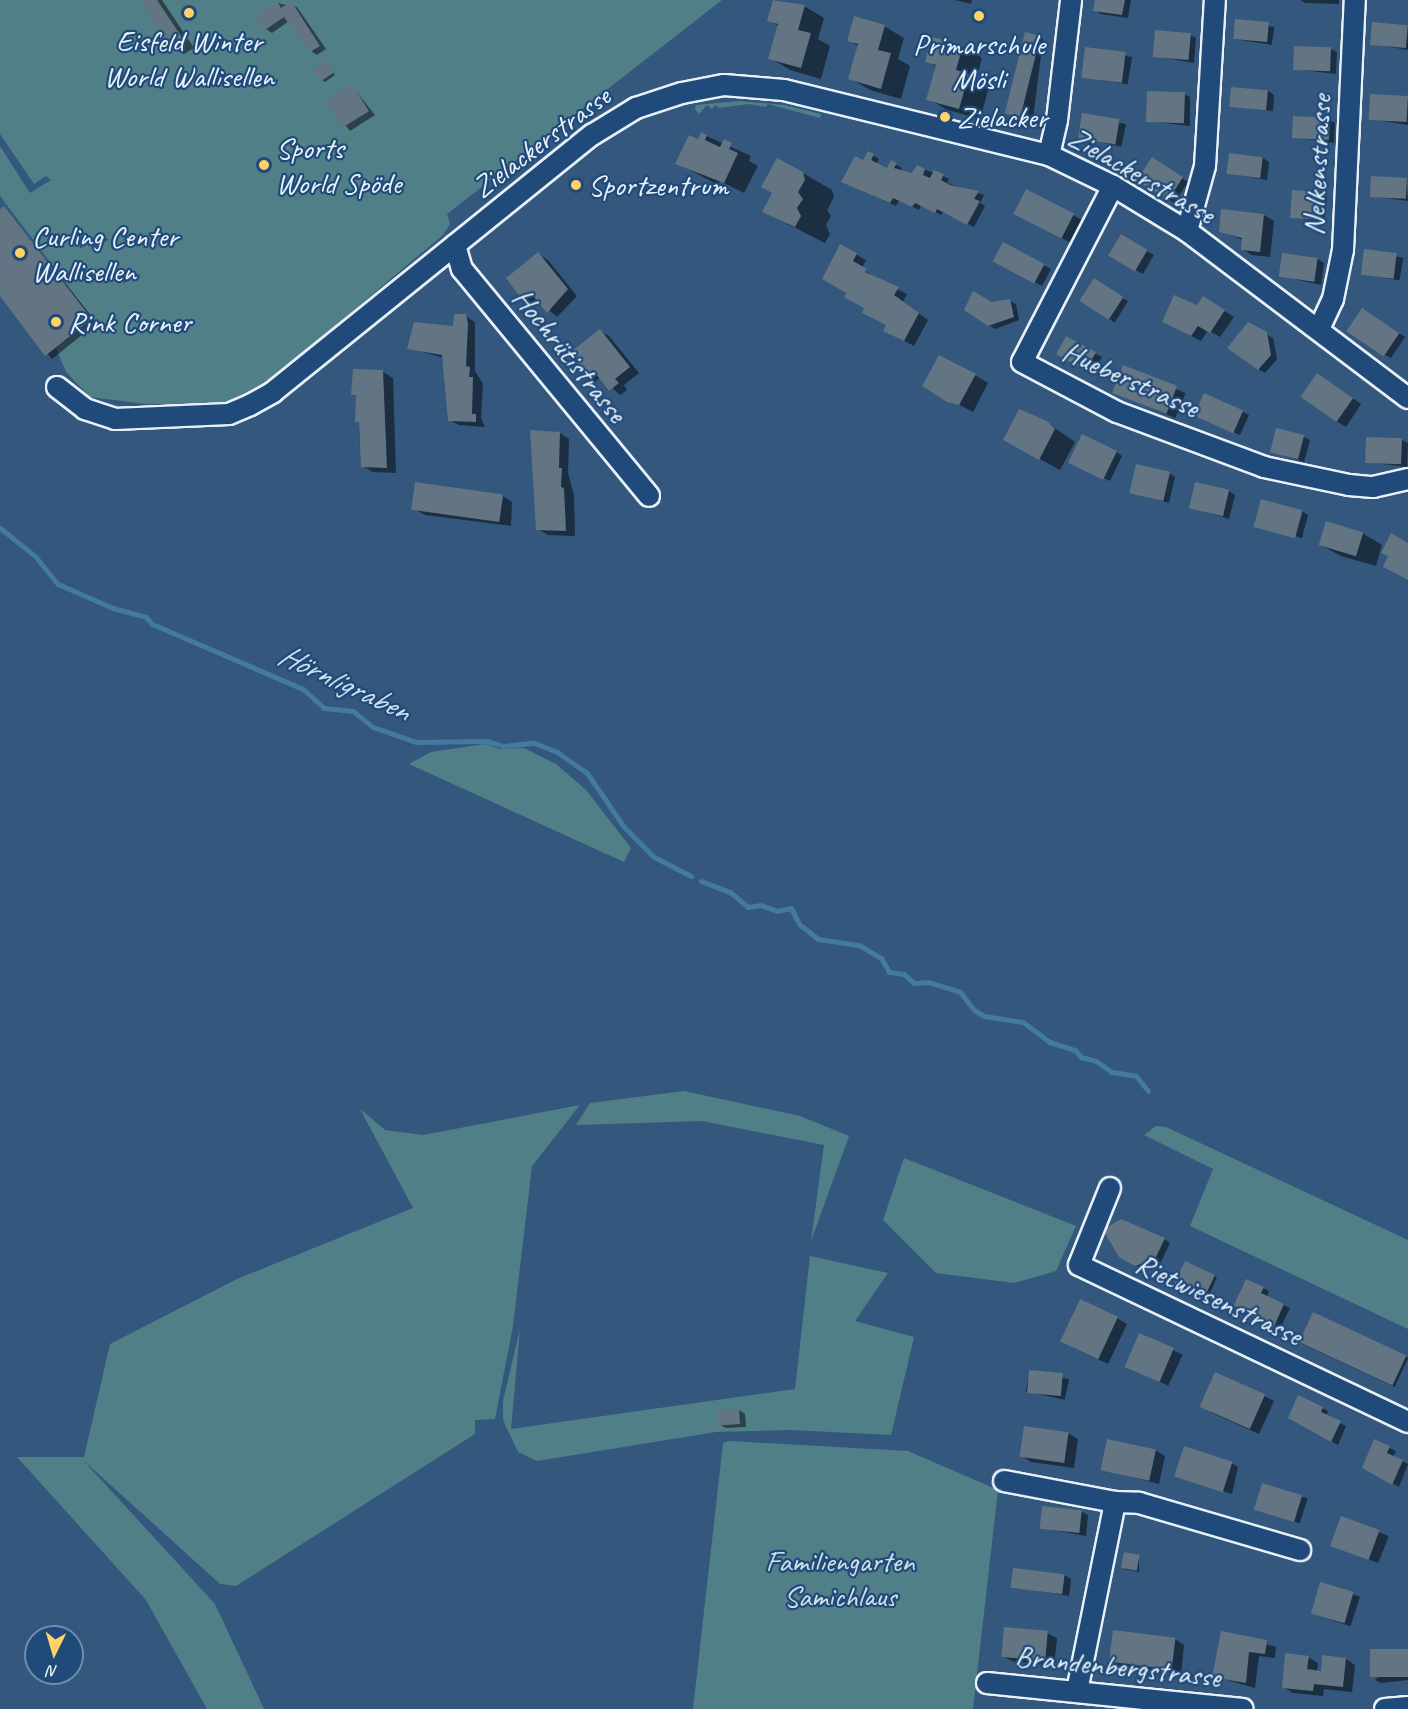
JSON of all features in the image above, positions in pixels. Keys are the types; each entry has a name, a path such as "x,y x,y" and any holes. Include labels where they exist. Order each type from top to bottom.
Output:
{"street":[{"path":"1048,155 1057,120 1071,0"},
{"path":"1187,231 1205,166 1215,0"},
{"name":"Nelkenstrasse","path":"1319,329 1333,299 1343,250 1355,0"},
{"name":"Zielackerstrasse","path":"57,387 85,409 115,419 229,414 273,392 614,120 682,93 724,85 784,90 1048,155 1113,186 1187,231 1408,398"},
{"name":"Hueberstrasse","path":"1113,186 1022,363 1117,412 1264,467 1349,485 1373,487 1408,479"},
{"name":"Hochrütistrasse","path":"455,245 462,269 649,496"},
{"name":"Rietwiesenstrasse","path":"1110,1188 1079,1265 1408,1422"},
{"path":"1004,1481 1115,1502 1139,1503 1300,1550"},
{"path":"1077,1691 1115,1502"},
{"name":"Brandenbergstrasse","path":"987,1683 1243,1709"},
{"path":"1385,1709 1408,1707"}],"green space":[{"name":"Sports World Spöde","path":"0,0 722,0 447,214 450,224 443,235 268,382 220,406 146,404 90,397 66,372 56,348 93,319 0,196 0,146 30,193 51,180 46,176 34,184 0,134"},
{"path":"740,101 784,105 821,114 820,118 768,104 766,107 749,104 719,108 715,105 712,109 707,105 699,114 695,109 696,105"},
{"path":"485,744 500,749 524,748 556,764 586,790 631,848 624,862 409,764 431,752"},
{"path":"684,1091 800,1116 849,1136 811,1241 824,1145 702,1121 576,1125 590,1103"},
{"path":"580,1105 532,1166 513,1326 495,1419 475,1420 475,1434 236,1586 220,1584 83,1460 215,1604 264,1709 207,1709 146,1600 17,1457 84,1457 110,1344 237,1279 413,1208 360,1109 385,1130 423,1135"},
{"path":"1156,1126 1166,1127 1408,1240 1408,1329 1190,1226 1213,1169 1144,1135"},
{"path":"904,1158 1076,1226 1056,1271 1014,1283 936,1273 883,1220"},
{"path":"810,1256 888,1273 855,1321 914,1337 891,1435 791,1430 716,1432 537,1461 518,1452 503,1420 503,1401 520,1329 511,1429 795,1389"},
{"name":"Familiengarten Samichlaus","path":"730,1441 908,1451 998,1490 973,1709 693,1709 723,1443"}],"building":[{"path":"139,0 157,0 185,42 173,50"},
{"path":"773,0 805,5 798,30 811,33 801,68 768,59 778,24 767,21"},
{"path":"1095,0 1125,0 1122,15 1093,11"},
{"path":"277,1 281,8 291,1 320,46 310,52 284,17 265,30 255,16"},
{"path":"854,16 885,25 878,50 891,53 881,89 848,79 858,44 847,41"},
{"path":"1235,19 1269,22 1267,42 1233,39"},
{"path":"1372,22 1408,25 1406,48 1370,45"},
{"path":"1155,30 1191,33 1189,60 1153,57"},
{"path":"1025,32 1041,36 1020,117 1005,114"},
{"path":"932,37 963,45 956,70 969,74 959,109 926,100 936,65 925,62"},
{"path":"1294,46 1331,47 1330,71 1293,70"},
{"path":"1085,47 1126,52 1122,83 1081,78"},
{"path":"326,61 334,73 321,82 313,70"},
{"path":"352,84 369,111 342,128 325,101"},
{"path":"1231,87 1268,90 1266,110 1229,107"},
{"path":"1147,91 1185,92 1184,123 1146,122"},
{"path":"1370,94 1408,96 1407,122 1369,120"},
{"path":"1082,113 1120,119 1115,145 1078,139"},
{"path":"1293,116 1330,118 1329,140 1292,138"},
{"path":"701,132 707,135 705,140 720,147 724,139 732,143 729,149 738,153 724,183 675,164 689,135 698,139"},
{"path":"868,151 874,154 871,160 887,168 891,160 897,163 894,168 912,173 917,165 925,169 923,175 930,178 934,170 944,174 941,180 950,185 979,191 974,199 980,201 967,225 937,209 935,213 915,203 912,207 893,198 890,203 841,182 855,156 863,160"},
{"path":"1229,153 1263,157 1260,178 1226,174"},
{"path":"1152,157 1183,177 1168,201 1137,180"},
{"path":"777,158 803,172 805,180 798,192 803,199 797,208 801,216 795,227 762,212 772,193 761,187"},
{"path":"1371,176 1407,178 1406,199 1370,197"},
{"path":"1026,189 1074,214 1061,238 1013,214"},
{"path":"1292,190 1321,192 1319,220 1290,218"},
{"name":"Curling Center Wallisellen","path":"4,206 92,319 45,356 0,296 0,209"},
{"path":"1221,209 1264,214 1260,252 1241,250 1242,238 1219,232"},
{"path":"1121,234 1148,250 1135,271 1108,255"},
{"path":"1003,242 1044,264 1034,283 993,261"},
{"path":"840,244 857,253 853,261 867,269 865,272 899,287 894,295 919,313 904,341 883,331 886,325 862,313 864,308 844,297 846,293 822,279"},
{"path":"1364,249 1397,253 1394,279 1361,275"},
{"path":"538,252 568,289 547,313 530,292 522,299 506,278"},
{"path":"1282,253 1318,258 1314,282 1279,277"},
{"path":"1094,278 1123,297 1109,320 1079,301"},
{"path":"973,291 992,302 1010,299 1014,317 988,326 964,310"},
{"path":"1174,295 1197,305 1203,296 1225,310 1210,333 1198,326 1191,336 1162,322"},
{"path":"1362,308 1399,333 1384,356 1346,331"},
{"path":"454,314 466,314 468,324 466,366 470,367 469,377 473,377 472,414 476,414 476,422 448,421 442,355 407,349 414,322 453,326"},
{"path":"1248,322 1267,332 1271,355 1258,370 1227,348"},
{"path":"600,329 630,367 615,379 619,383 609,391 593,370 584,377 567,355"},
{"path":"1066,336 1096,352 1086,371 1056,355"},
{"path":"939,355 976,374 959,405 947,402 922,386"},
{"path":"1123,365 1177,386 1166,414 1112,393"},
{"path":"353,369 383,370 387,468 361,467 359,422 355,422 356,395 351,395"},
{"path":"1317,373 1353,398 1336,422 1300,397"},
{"path":"1204,393 1243,410 1233,433 1194,416"},
{"path":"1019,409 1047,421 1055,429 1039,460 1003,440"},
{"path":"1276,428 1304,435 1298,459 1270,452"},
{"path":"530,430 560,432 559,468 562,468 561,487 564,488 566,531 536,530"},
{"path":"1082,434 1117,451 1103,480 1068,463"},
{"path":"1366,437 1402,438 1401,464 1365,463"},
{"path":"1136,464 1170,472 1163,501 1129,493"},
{"path":"415,482 503,494 499,522 411,510"},
{"path":"1195,482 1229,490 1223,516 1189,508"},
{"path":"1261,499 1303,510 1295,538 1253,527"},
{"path":"1326,521 1363,532 1356,556 1319,545"},
{"path":"1391,533 1408,543 1408,580 1383,567 1388,556 1381,553"},
{"path":"1121,1219 1165,1238 1155,1259 1135,1266 1119,1257 1103,1230"},
{"path":"1185,1261 1215,1275 1204,1299 1174,1285"},
{"path":"1246,1279 1264,1287 1261,1293 1284,1304 1273,1329 1234,1305"},
{"path":"1080,1299 1118,1317 1098,1359 1060,1342"},
{"path":"1313,1312 1406,1356 1392,1385 1299,1342"},
{"path":"1139,1333 1174,1348 1160,1382 1125,1367"},
{"path":"1029,1370 1063,1373 1061,1396 1027,1393"},
{"path":"1215,1372 1265,1394 1250,1429 1200,1407"},
{"path":"1298,1395 1323,1407 1321,1412 1341,1421 1331,1442 1288,1418"},
{"path":"739,1409 740,1424 718,1425 717,1411"},
{"path":"1024,1426 1069,1432 1064,1463 1020,1457"},
{"path":"1107,1439 1156,1449 1149,1481 1100,1470"},
{"path":"1374,1439 1390,1446 1387,1453 1403,1460 1392,1485 1362,1468"},
{"path":"1184,1446 1233,1462 1223,1492 1174,1476"},
{"path":"1262,1483 1302,1495 1294,1522 1254,1510"},
{"path":"1042,1506 1082,1510 1079,1533 1040,1529"},
{"path":"1341,1516 1380,1530 1369,1560 1330,1546"},
{"path":"1124,1552 1140,1555 1137,1571 1121,1568"},
{"path":"1013,1568 1065,1574 1062,1594 1011,1588"},
{"path":"1320,1582 1354,1592 1345,1623 1311,1614"},
{"path":"1004,1627 1048,1631 1045,1661 1001,1657"},
{"path":"1113,1630 1176,1638 1172,1669 1109,1662"},
{"path":"1221,1631 1267,1640 1265,1654 1249,1652 1246,1683 1212,1677"},
{"path":"1370,1649 1408,1649 1408,1677 1370,1677"},
{"path":"1285,1653 1309,1656 1307,1669 1321,1671 1322,1655 1346,1658 1343,1687 1314,1684 1313,1691 1282,1688"}],"waterway":[{"name":"Hörnligraben","path":"0,528 35,556 58,584 113,608 146,617 152,624 303,689 324,708 353,711 373,727 416,742 486,741 503,746 534,743 557,752 587,773 624,827 654,857 691,876"},
{"path":"701,881 730,892 748,907 760,905 777,911 791,908 799,924 818,939 859,945 881,958 889,972 904,974 914,983 928,982 960,992 974,1010 984,1016 1023,1022 1050,1042 1075,1050 1081,1057 1096,1061 1112,1072 1136,1076 1148,1091"}],"place":[{"name":"Eisfeld Winter World Wallisellen","path":"189,13"},
{"name":"Primarschule Mösli","path":"979,16"},
{"name":"Zielacker","path":"945,117"},
{"name":"Sports World Spöde","path":"264,165"},
{"name":"Sportzentrum","path":"576,185"},
{"name":"Curling Center Wallisellen","path":"20,253"},
{"name":"Rink Corner","path":"56,322"}]}
